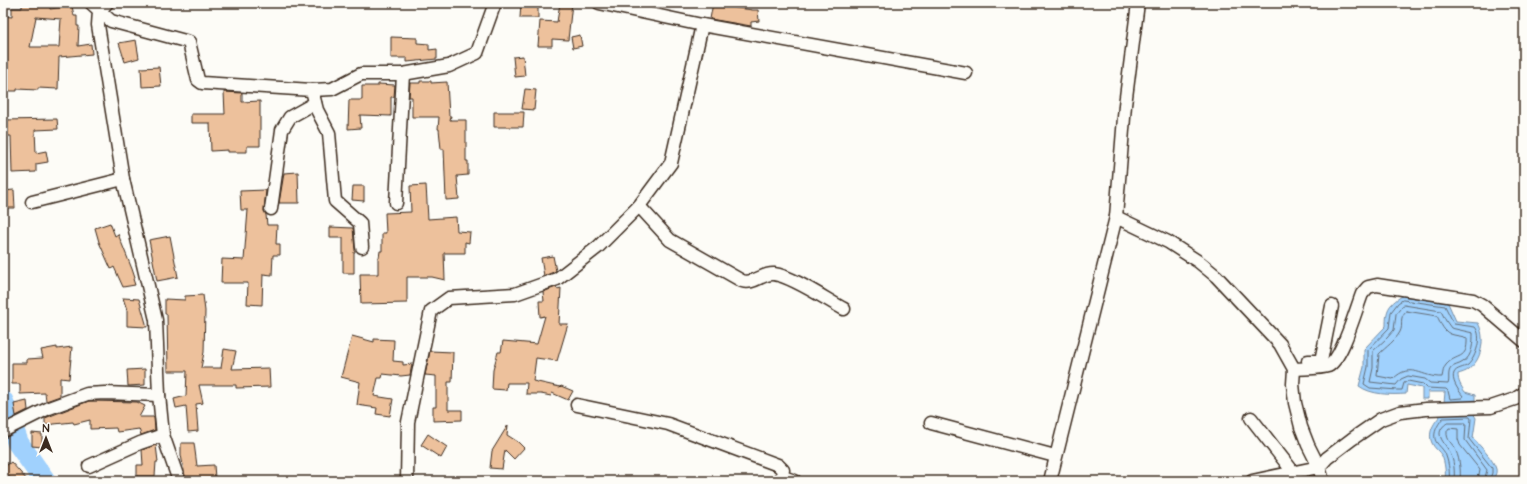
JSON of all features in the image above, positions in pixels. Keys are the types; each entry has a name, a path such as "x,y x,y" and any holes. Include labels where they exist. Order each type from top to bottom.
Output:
{"street":[{"path":"99,6 110,21 189,42 198,80 202,84 312,90 332,89 361,74 403,74 449,66 477,53 495,3"},
{"path":"600,3 702,25 966,73"},
{"path":"1050,481 1055,456 1116,217 1125,105 1138,3"},
{"path":"99,6 98,25 123,179 156,320 159,395 163,435 179,481"},
{"path":"407,481 408,422 431,311 449,298 515,294 557,279 598,247 639,206 671,163 702,25"},
{"path":"396,203 403,74"},
{"path":"312,90 317,110 329,133 335,200 360,223 362,247"},
{"path":"271,209 282,130 290,117 315,103"},
{"path":"32,202 123,179"},
{"path":"639,206 670,240 742,281 746,283 751,282 765,275 774,274 786,277 844,309"},
{"path":"1116,217 1163,239 1199,262 1216,276 1280,344 1292,366 1296,409 1301,427 1319,467 1323,481"},
{"path":"1292,366 1327,366 1334,362 1340,353 1362,294 1368,287 1377,285 1473,300 1482,305 1524,341"},
{"path":"1292,366 1322,361 1332,306"},
{"path":"3,431 49,408 87,394 106,393 159,395"},
{"path":"1252,481 1319,467 1327,458 1352,438 1381,420 1400,412 1426,409 1491,407 1515,399 1524,393"},
{"path":"577,405 668,424 778,465 783,470 782,479 795,481"},
{"path":"1251,418 1294,473"},
{"path":"931,423 1055,456"},
{"path":"89,466 140,443 163,435"}],"water":[{"path":"1402,296 1448,303 1456,321 1478,323 1482,335 1480,354 1473,365 1466,371 1458,374 1461,386 1465,392 1475,395 1475,400 1457,403 1444,403 1445,392 1428,392 1428,399 1422,399 1422,388 1407,385 1406,394 1375,393 1359,386 1364,367 1364,349 1386,326 1387,312 1389,308"},
{"path":"1473,413 1476,418 1473,438 1495,465 1495,475 1492,481 1445,481 1443,459 1441,454 1433,445 1430,435 1432,427 1442,414"}],"building":[{"path":"22,3 50,3 50,9 72,6 74,16 77,16 77,26 79,26 78,46 91,44 92,54 59,57 58,89 38,88 38,90 17,89 17,91 3,91 3,16 12,17 12,8 22,8","holes":["36,17 61,19 59,47 30,47"]},
{"path":"521,3 538,3 538,18 520,18"},
{"path":"560,3 572,3 568,40 552,39 552,46 538,46 540,21 557,22"},
{"path":"713,3 723,3 722,6 758,10 759,21 751,22 751,26 710,19"},
{"path":"580,35 582,46 573,48 571,37"},
{"path":"391,37 417,38 417,43 429,44 429,50 437,49 437,59 407,62 407,58 391,58"},
{"path":"136,40 139,58 125,62 119,43"},
{"path":"523,56 525,76 515,77 513,57"},
{"path":"159,67 161,86 142,87 141,68"},
{"path":"420,81 431,81 431,83 447,82 449,116 451,116 450,120 466,120 466,161 468,161 468,175 457,176 459,199 446,200 444,149 441,149 438,129 439,117 412,117 412,97 409,97 410,83 420,83"},
{"path":"378,84 395,85 394,97 391,97 391,116 360,115 361,128 348,129 349,100 362,100 362,86 378,86"},
{"path":"525,89 536,90 534,110 522,109"},
{"path":"224,92 242,93 242,102 260,101 260,146 247,146 247,152 228,152 228,150 211,151 210,123 191,123 191,114 225,114"},
{"path":"494,112 524,112 523,127 494,127"},
{"path":"57,119 58,129 35,130 36,153 46,151 48,162 36,164 36,172 12,173 11,136 3,136 3,120"},
{"path":"298,172 299,203 279,203 284,173"},
{"path":"426,185 428,219 456,217 457,231 470,232 469,243 465,242 465,253 444,253 445,280 432,277 407,277 407,303 361,304 360,274 378,274 378,258 380,251 382,251 382,233 386,233 385,213 411,212 410,186"},
{"path":"353,186 364,186 364,201 352,200"},
{"path":"14,190 15,208 3,208 3,191"},
{"path":"266,190 264,211 267,225 277,225 276,244 280,244 280,255 273,255 272,275 263,274 262,305 247,304 248,283 221,283 222,259 244,260 248,210 241,210 240,191"},
{"path":"110,223 115,236 118,234 135,278 133,279 135,285 123,287 114,267 111,269 99,242 95,228"},
{"path":"330,227 353,228 355,250 354,273 343,273 343,238 330,238"},
{"path":"170,236 178,277 157,281 149,240"},
{"path":"553,256 556,271 544,276 541,258"},
{"path":"556,287 557,289 561,288 559,324 568,324 557,361 536,358 533,381 561,386 573,391 568,400 552,393 551,396 526,394 527,383 507,383 506,390 492,389 493,370 498,352 501,352 503,341 537,344 545,316 540,317 539,301 544,301 543,292"},
{"path":"203,295 205,311 204,352 201,368 221,368 224,349 236,351 232,369 269,368 270,387 236,388 236,385 199,385 203,403 196,404 198,431 188,432 186,406 176,408 174,399 186,396 187,371 168,371 167,314 165,314 165,299 185,300 185,296"},
{"path":"123,298 139,299 147,327 127,326 127,310"},
{"path":"352,336 374,342 374,339 394,340 393,361 403,362 403,365 412,364 410,375 401,376 383,374 382,378 378,378 374,396 393,399 390,416 376,414 377,408 357,405 360,382 341,377"},
{"path":"57,347 57,349 72,347 69,379 60,378 60,396 46,401 45,393 20,394 20,384 12,384 12,363 27,363 27,359 43,358 41,350"},
{"path":"430,351 453,352 452,382 448,382 448,410 462,410 462,420 433,421 433,407 436,407 436,376 425,375"},
{"path":"145,369 145,385 128,386 127,370"},
{"path":"27,401 28,410 16,416 14,404"},
{"path":"89,401 137,402 145,406 139,417 154,417 155,430 141,435 139,429 117,432 116,428 90,429 90,420 74,424 73,422 45,425 45,418"},
{"path":"508,425 507,435 524,448 514,459 505,450 502,469 490,468 492,451"},
{"path":"32,433 42,434 42,447 32,446"},
{"path":"428,434 447,447 441,458 421,445"},
{"path":"181,443 194,443 197,466 214,465 215,478 200,479 200,481 186,481 181,455"},
{"path":"156,445 158,462 156,462 155,476 137,476 137,465 143,465 142,450"},
{"path":"11,462 28,481 13,481 3,470 3,468"}],"waterway":[{"path":"3,402 18,443 45,481"}]}
